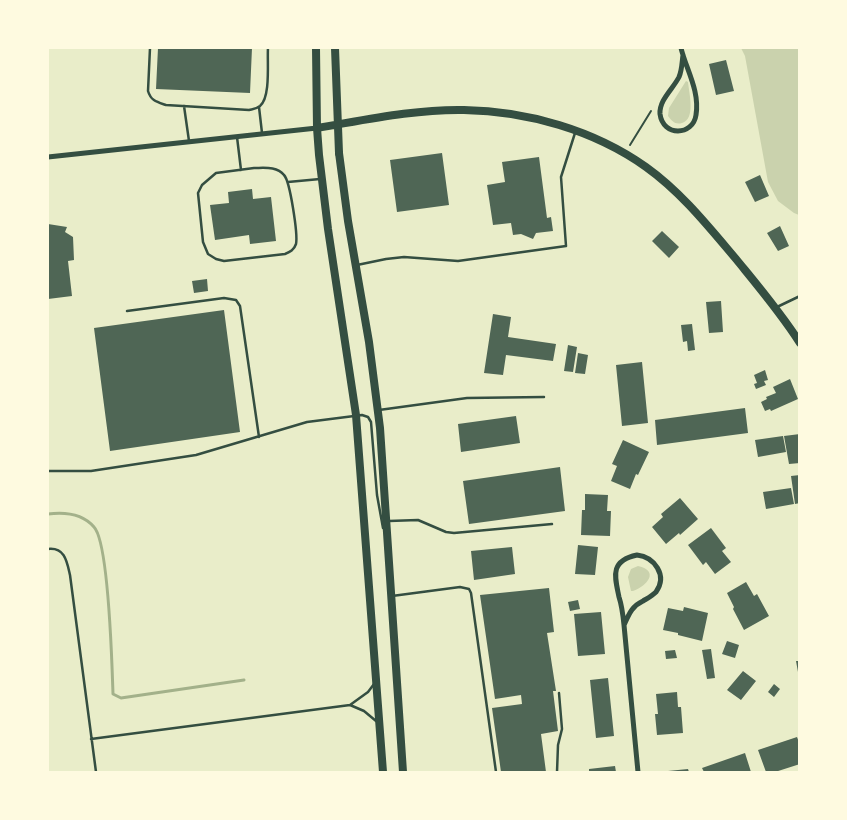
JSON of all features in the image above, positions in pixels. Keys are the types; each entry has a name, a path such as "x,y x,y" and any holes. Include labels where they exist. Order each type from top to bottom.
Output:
{"main road":[{"path":"316,48 317,128 321,179 356,415 383,772"},
{"path":"335,48 339,153 378,411 403,772"},
{"path":"317,128 411,114 464,110 505,113 557,124 603,142 646,167 666,183 702,218 776,308 800,343"}],"street":[{"path":"681,48 688,66 696,99 696,115 694,122 685,130 673,131 667,127 660,113 661,106 680,76 683,54"},
{"path":"48,157 317,128"},
{"path":"624,624 634,606 650,597 659,586 660,571 656,564 644,556 637,555 622,561 615,574 624,624 638,772"}],"lane":[{"path":"150,48 148,91 150,98 156,102 184,106 248,110 255,109 264,101 267,91 268,48"},
{"path":"184,106 190,142"},
{"path":"259,106 262,135"},
{"path":"356,265 395,257 458,262 566,246 560,177 576,131"},
{"path":"237,138 241,170"},
{"path":"254,168 277,170 284,174 288,182 296,236 296,246 292,251 285,254 224,262 208,254 203,242 198,193 202,185 216,174 254,168"},
{"path":"288,182 321,179"},
{"path":"776,308 800,296"},
{"path":"127,311 224,298 236,300 240,306 259,437"},
{"path":"378,411 467,398 544,397"},
{"path":"48,471 91,471 196,456 307,422 366,415 371,422 377,496 388,552"},
{"path":"386,521 418,520 446,532 454,533 552,524"},
{"path":"48,549 60,550 65,556 70,575 96,772"},
{"path":"391,597 460,587 465,587 471,593 496,772"},
{"path":"91,739 350,705 368,692 376,681"},
{"path":"557,772 558,745 562,729 559,693"},
{"path":"350,705 364,711 379,723"}],"path":[{"path":"625,154 651,111 661,106"}],"green space":[{"path":"741,48 799,48 799,215 778,201 768,182 745,56"},
{"path":"686,81 688,82 690,99 689,116 686,121 676,123 668,116 669,108"},
{"path":"638,566 648,571 649,579 643,586 631,591 628,577 631,569"}],"building":[{"path":"158,48 252,48 250,93 156,89"},
{"path":"726,60 734,91 716,95 709,64"},
{"path":"442,153 449,205 397,212 390,160"},
{"path":"539,157 547,218 551,217 553,231 536,233 533,239 521,234 513,235 511,223 493,225 487,185 505,182 502,162"},
{"path":"760,175 769,196 755,202 745,182"},
{"path":"252,189 253,199 271,197 276,241 250,244 249,235 215,240 210,205 229,203 228,192"},
{"path":"48,224 67,227 65,232 73,237 74,260 68,261 72,296 48,299"},
{"path":"780,226 789,246 778,251 767,233"},
{"path":"662,231 679,247 669,258 652,241"},
{"path":"207,279 208,291 194,293 192,281"},
{"path":"721,301 723,332 709,333 706,302"},
{"path":"224,310 240,432 110,451 94,328"},
{"path":"493,314 511,317 508,337 556,344 553,361 506,355 503,375 484,373"},
{"path":"692,324 695,350 688,351 687,341 683,342 681,325"},
{"path":"568,345 577,347 573,372 564,371"},
{"path":"578,353 588,355 585,374 575,373"},
{"path":"642,362 648,423 622,426 616,365"},
{"path":"765,370 768,380 764,381 766,385 756,389 754,384 757,383 754,375"},
{"path":"790,379 798,399 771,411 770,409 765,411 761,402 767,399 766,397 776,393 773,387"},
{"path":"745,408 748,433 657,445 655,420"},
{"path":"516,416 520,443 461,452 458,424"},
{"path":"800,434 800,463 789,464 784,436"},
{"path":"783,436 786,452 758,457 755,440"},
{"path":"623,440 649,452 638,475 636,474 630,489 611,481 617,466 612,464"},
{"path":"560,467 565,511 469,524 463,481"},
{"path":"800,475 800,503 795,504 791,476"},
{"path":"791,488 794,504 766,509 763,492"},
{"path":"585,494 608,495 607,511 611,511 610,536 581,535 582,510 585,510"},
{"path":"680,498 698,519 680,535 679,533 666,544 652,527 663,517 661,514"},
{"path":"711,528 726,548 722,551 731,562 715,574 706,562 703,565 688,545"},
{"path":"578,545 598,547 595,575 575,574"},
{"path":"512,547 515,574 474,580 471,551"},
{"path":"746,582 754,596 757,594 769,616 744,630 727,593"},
{"path":"549,588 554,632 547,633 556,691 553,691 558,731 541,734 546,772 501,772 492,708 522,704 521,695 495,699 480,595"},
{"path":"578,600 580,609 570,611 568,602"},
{"path":"684,607 708,613 702,641 663,630 668,608 683,611"},
{"path":"601,612 605,654 578,656 574,614"},
{"path":"727,641 739,645 735,658 722,654"},
{"path":"711,649 715,678 707,679 702,650"},
{"path":"675,650 677,658 666,659 665,651"},
{"path":"796,661 800,661 800,671 798,672"},
{"path":"743,671 756,681 741,700 727,690"},
{"path":"608,678 614,736 596,738 590,680"},
{"path":"774,684 780,689 774,697 768,692"},
{"path":"677,692 678,707 681,707 683,733 657,735 655,714 658,714 656,694"},
{"path":"797,737 800,745 800,764 775,772 766,772 758,750"},
{"path":"745,753 751,772 704,772 702,768"},
{"path":"615,766 616,772 589,772 589,769"},
{"path":"688,769 689,772 668,772 668,771"}],"waterway":[{"path":"48,514 60,513 78,516 94,527 99,538 109,606 113,694 121,698 244,680"}]}
